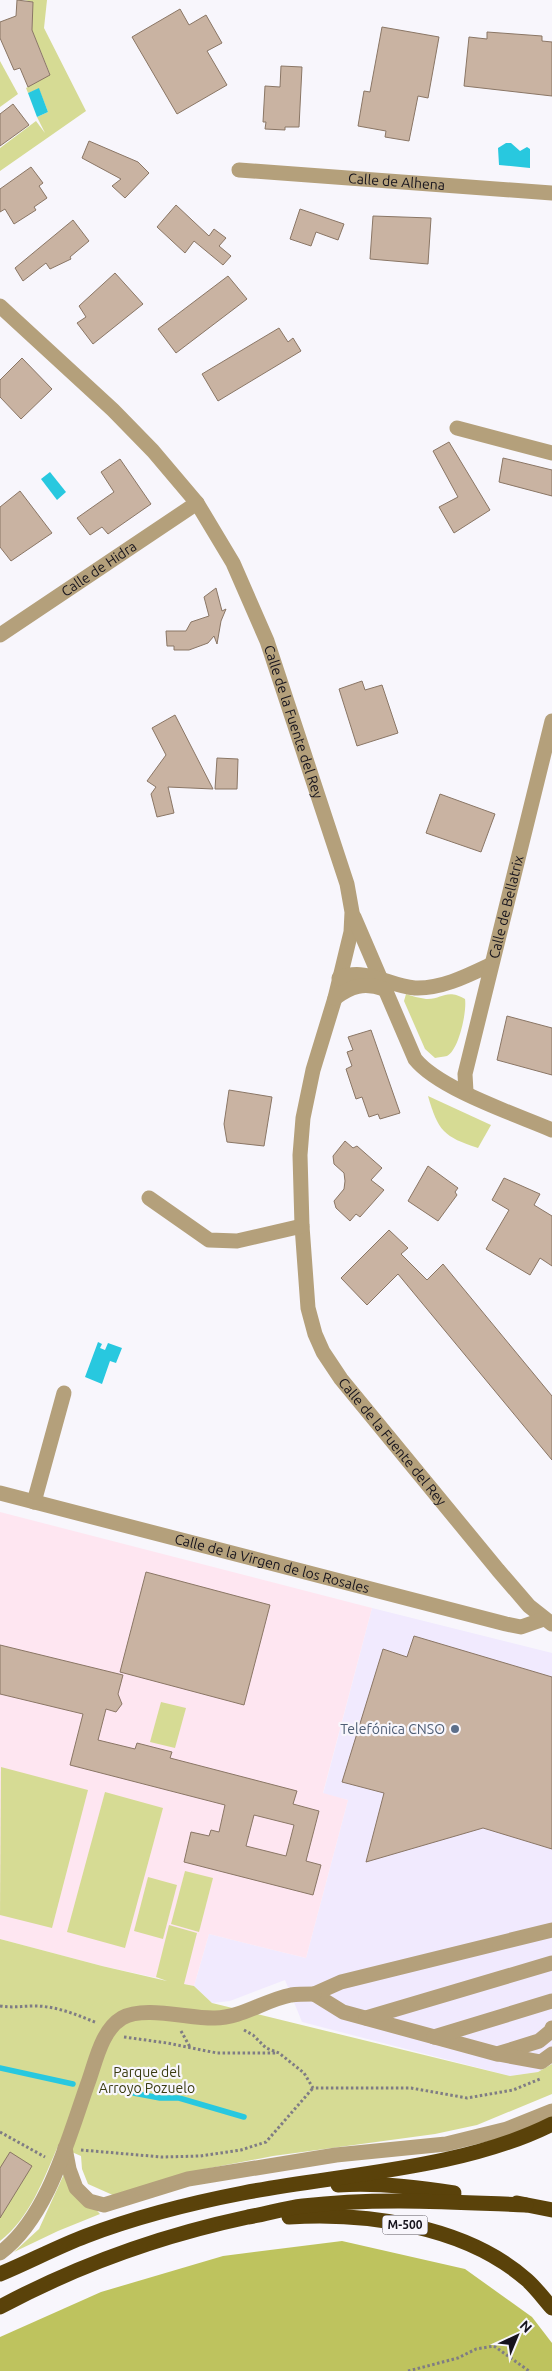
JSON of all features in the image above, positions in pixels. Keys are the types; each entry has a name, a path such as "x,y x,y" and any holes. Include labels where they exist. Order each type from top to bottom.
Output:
{"highway":[{"path":"0,2274 87,2236 131,2221 242,2193 447,2159 510,2141 552,2124"},
{"name":"M-500","path":"242,2193 352,2184 427,2189 552,2210"},
{"name":"M-500","path":"233,2220 302,2206 350,2202 428,2200 526,2205"},
{"name":"M-500","path":"233,2220 303,2216 365,2218 429,2229 489,2253 527,2280 552,2308"},
{"path":"0,2307 42,2285 114,2253 169,2236 233,2220"}],"street":[{"name":"Calle de Alhena","path":"239,170 552,193"},
{"name":"Calle de la Fuente del Rey","path":"3,316 113,410 159,457 197,503 233,563 267,642 347,884 352,912 350,932 340,978 313,1070 303,1118 300,1155 302,1226 308,1308 315,1334 323,1352 342,1379 498,1570 548,1621"},
{"path":"457,428 552,453"},
{"name":"Calle de Hidra","path":"0,635 197,503"},
{"name":"Calle de Bellatrix","path":"466,1092 465,1074 490,965 552,721"},
{"path":"352,912 415,1059 429,1074 552,1130"},
{"path":"340,978 356,974 381,983 408,987 426,987 462,978 490,965"},
{"path":"335,998 355,986 381,983"},
{"path":"149,1198 210,1240 237,1241 302,1226"},
{"path":"34,1502 64,1393"},
{"name":"Calle de la Virgen de los Rosales","path":"0,1493 506,1624 521,1626 548,1621"},
{"path":"0,2253 18,2237 30,2221 59,2164 100,2048 111,2028 124,2016 150,2012 198,2018 223,2018 290,1995 314,1994 341,1982 552,1930"},
{"path":"366,2018 552,1963"},
{"path":"314,1994 343,2012 497,2054 541,2062 552,2054"},
{"path":"434,2037 552,2001"},
{"path":"497,2054 539,2041 552,2028"},
{"path":"65,2148 68,2169 76,2188 89,2201 104,2205 188,2179 336,2156 446,2144 508,2129 552,2111"}],"path":[{"path":"0,2006 14,2008 36,2006 70,2012 111,2028 126,2039 167,2043 217,2053 279,2053"},
{"path":"223,2018 253,2035 266,2048 279,2053 304,2073 313,2088"},
{"path":"65,2148 162,2157 200,2156 241,2150 266,2142 313,2088 411,2088 467,2098 513,2090 544,2077"},
{"path":"1,2133 59,2164"},
{"path":"408,2371 458,2358 476,2349 494,2346 529,2371"}],"shaded area":[{"path":"0,1512 372,1608 323,1793 348,1800 306,1958 209,1934 194,1986 102,1966 0,1939"},
{"path":"372,1608 552,1653 552,2064 538,2072 510,2076 302,2022 285,1980 230,2001 212,2003 194,1986 209,1934 306,1958 348,1800 323,1794"}],"green space":[{"path":"24,0 47,0 44,28 86,111 0,171 0,148 36,121 45,133 37,117 48,112 39,89 28,93 26,88 50,74 32,30 33,2"},
{"path":"0,61 18,94 0,107"},
{"path":"406,994 431,999 453,994 465,999 463,1021 458,1038 455,1046 447,1056 435,1058 425,1049 404,1001"},
{"path":"428,1096 491,1125 478,1148 457,1140 444,1131 435,1117"},
{"path":"161,1702 186,1708 175,1748 150,1742"},
{"path":"1,1767 88,1790 52,1928 0,1915"},
{"path":"105,1792 163,1808 125,1948 67,1932"},
{"path":"185,1871 213,1878 199,1932 171,1924"},
{"path":"148,1877 177,1885 163,1939 134,1931"},
{"name":"Parque del Arroyo Pozuelo","path":"169,1925 197,1933 184,1984 194,1986 212,2003 510,2076 538,2072 552,2064 552,2094 477,2125 435,2134 273,2156 205,2169 115,2196 88,2184 82,2169 81,2156 58,2146 28,2210 0,2241 0,1939 167,1981 156,1977"},
{"path":"64,2174 100,2214 14,2252 39,2229"},
{"path":"342,2241 465,2269 532,2317 552,2343 552,2371 0,2371 0,2337 101,2292 223,2256"}],"water":[{"path":"39,88 48,112 37,117 28,93"},
{"path":"506,143 511,143 520,151 527,147 530,149 530,168 499,165 498,148"},
{"path":"50,472 66,492 57,500 41,479"},
{"path":"98,1342 102,1344 100,1348 105,1350 108,1343 122,1348 116,1363 110,1361 102,1384 85,1377"}],"building":[{"path":"17,0 33,2 32,30 50,75 28,87 20,68 14,70 0,38 0,22 16,16"},
{"path":"180,9 189,25 206,15 222,43 207,51 227,85 177,114 132,37"},
{"path":"382,27 439,37 428,98 418,96 409,141 385,137 386,131 358,126 364,91 370,92"},
{"path":"487,32 542,36 542,41 552,42 552,96 464,86 469,37 487,39"},
{"path":"281,66 302,67 299,127 285,127 285,130 265,129 266,122 263,122 265,86 280,87"},
{"path":"13,104 29,125 0,146 0,114"},
{"path":"89,141 138,162 149,173 125,198 112,186 121,179 82,158"},
{"path":"31,167 43,183 39,186 47,198 34,207 36,210 14,224 5,209 0,212 0,189"},
{"path":"176,205 209,236 214,229 226,238 219,246 231,256 223,265 194,241 185,253 157,227"},
{"path":"300,209 344,224 338,240 316,232 311,246 290,239"},
{"path":"373,216 431,218 428,264 370,259"},
{"path":"73,220 89,241 70,257 71,259 50,269 46,263 23,281 15,268"},
{"path":"115,273 143,304 93,344 77,323 86,317 79,306"},
{"path":"228,276 247,299 176,353 158,329"},
{"path":"279,328 288,342 293,338 301,351 218,401 202,374"},
{"path":"22,358 52,389 21,419 0,397 0,380"},
{"path":"449,442 490,510 454,533 439,507 458,497 433,451"},
{"path":"503,458 552,470 552,496 499,482"},
{"path":"120,459 151,504 108,534 102,527 90,535 77,518 114,492 101,472"},
{"path":"20,491 52,533 11,561 0,547 0,507"},
{"path":"216,588 222,611 226,609 221,621 217,644 214,636 208,643 189,650 174,650 174,646 167,646 166,631 186,631 191,622 209,616 204,597"},
{"path":"362,681 365,690 382,685 398,733 357,746 339,689"},
{"path":"175,715 213,789 168,787 174,813 157,817 151,794 156,787 147,781 166,755 152,728"},
{"path":"217,758 238,759 237,789 215,789"},
{"path":"440,794 495,814 481,852 426,833"},
{"path":"507,1016 552,1028 552,1075 497,1060"},
{"path":"371,1030 400,1113 380,1119 378,1114 369,1117 362,1097 356,1099 346,1069 352,1066 347,1052 353,1050 348,1037"},
{"path":"229,1090 272,1097 264,1146 227,1142 224,1124"},
{"path":"345,1141 353,1148 357,1146 382,1168 371,1180 384,1190 360,1217 356,1214 350,1221 336,1208 334,1201 344,1189 345,1181 344,1173 334,1164 333,1156"},
{"path":"428,1166 458,1188 455,1192 457,1195 438,1221 408,1201"},
{"path":"504,1178 540,1194 534,1205 552,1216 552,1266 540,1258 530,1275 486,1249 509,1210 492,1200"},
{"path":"389,1230 408,1248 401,1254 427,1280 443,1264 552,1396 552,1460 398,1274 367,1305 341,1278"},
{"path":"146,1572 270,1605 244,1705 120,1672"},
{"name":"Telefónica CNSO","path":"414,1636 552,1677 552,1849 483,1828 366,1862 384,1793 342,1782 383,1649 407,1657"},
{"path":"0,1645 123,1675 118,1694 122,1704 116,1712 106,1709 98,1740 135,1749 137,1743 172,1752 170,1758 297,1791 293,1804 319,1811 306,1861 321,1865 313,1895 184,1862 191,1832 209,1836 211,1830 219,1832 225,1805 70,1765 83,1714 0,1694","holes":["254,1815 294,1825 286,1856 246,1846"]},
{"path":"10,2152 32,2166 0,2218 0,2168"}],"waterway":[{"path":"0,2068 73,2084"},
{"path":"107,2088 160,2098 179,2098 244,2117"}],"place":[{"name":"Telefónica CNSO","path":"455,1729"}]}
